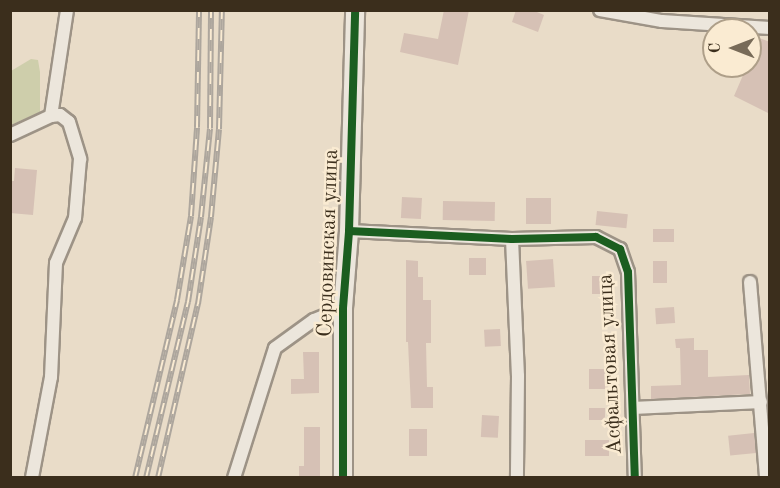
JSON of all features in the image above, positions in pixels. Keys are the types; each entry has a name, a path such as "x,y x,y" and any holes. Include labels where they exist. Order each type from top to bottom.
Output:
{"street":[{"path":"51,116 66,10"},
{"name":"Сердовинская улица","path":"342,477 343,308 349,231 355,10"},
{"path":"600,10 662,21 770,28"},
{"path":"10,135 51,116 60,115 69,122 77,144 80,174 75,218 56,263 51,377 32,477"},
{"path":"349,231 512,239 518,376 517,477"},
{"name":"Асфальтовая улица","path":"512,239 596,237 620,249 628,272 635,477"},
{"path":"750,282 766,477"},
{"path":"234,477 275,348 314,320 343,308"},
{"path":"633,408 761,402"}],"green space":[{"path":"31,59 38,60 40,112 11,125 11,71"}],"building":[{"path":"444,10 469,10 458,65 400,52 404,33 438,39"},
{"path":"516,10 532,10 544,15 538,32 512,22"},
{"path":"762,39 770,42 770,114 734,96 742,78 762,78"},
{"path":"15,168 37,170 33,215 10,213 10,181 14,181"},
{"path":"402,197 422,198 421,219 401,218"},
{"path":"526,198 551,198 551,224 526,224"},
{"path":"443,201 495,202 495,221 443,220"},
{"path":"597,211 628,214 626,228 596,225"},
{"path":"653,229 674,229 674,242 653,242"},
{"path":"469,258 486,258 486,275 469,275"},
{"path":"553,259 555,287 528,289 526,261"},
{"path":"406,260 418,261 418,277 423,277 423,300 431,300 431,343 426,343 427,387 433,387 433,408 411,408 408,342 406,342"},
{"path":"653,261 667,261 667,283 653,283"},
{"path":"592,276 606,276 606,294 592,294"},
{"path":"674,307 675,323 656,324 655,308"},
{"path":"500,329 501,346 485,347 484,330"},
{"path":"694,338 694,350 708,350 708,377 749,375 750,394 651,399 651,386 681,385 680,348 676,348 675,339"},
{"path":"303,352 319,352 319,393 291,394 291,379 304,379"},
{"path":"589,369 608,369 608,389 589,389"},
{"path":"589,408 605,408 605,420 589,420"},
{"path":"482,415 499,416 498,438 481,437"},
{"path":"304,427 320,427 320,477 299,477 299,466 304,466"},
{"path":"409,429 427,429 427,456 409,456"},
{"path":"754,433 756,453 730,456 728,436"},
{"path":"585,440 609,440 609,456 585,456"}],"railway":[{"path":"135,478 177,300 191,216 197,127 199,10"},
{"path":"146,478 188,302 201,217 210,128 211,10"},
{"path":"158,478 198,304 211,217 219,129 222,10"}],"cycle path":[{"path":"343,478 343,308 349,231 355,10"},
{"path":"349,231 512,239 596,237 620,249 628,272 635,478"}]}
